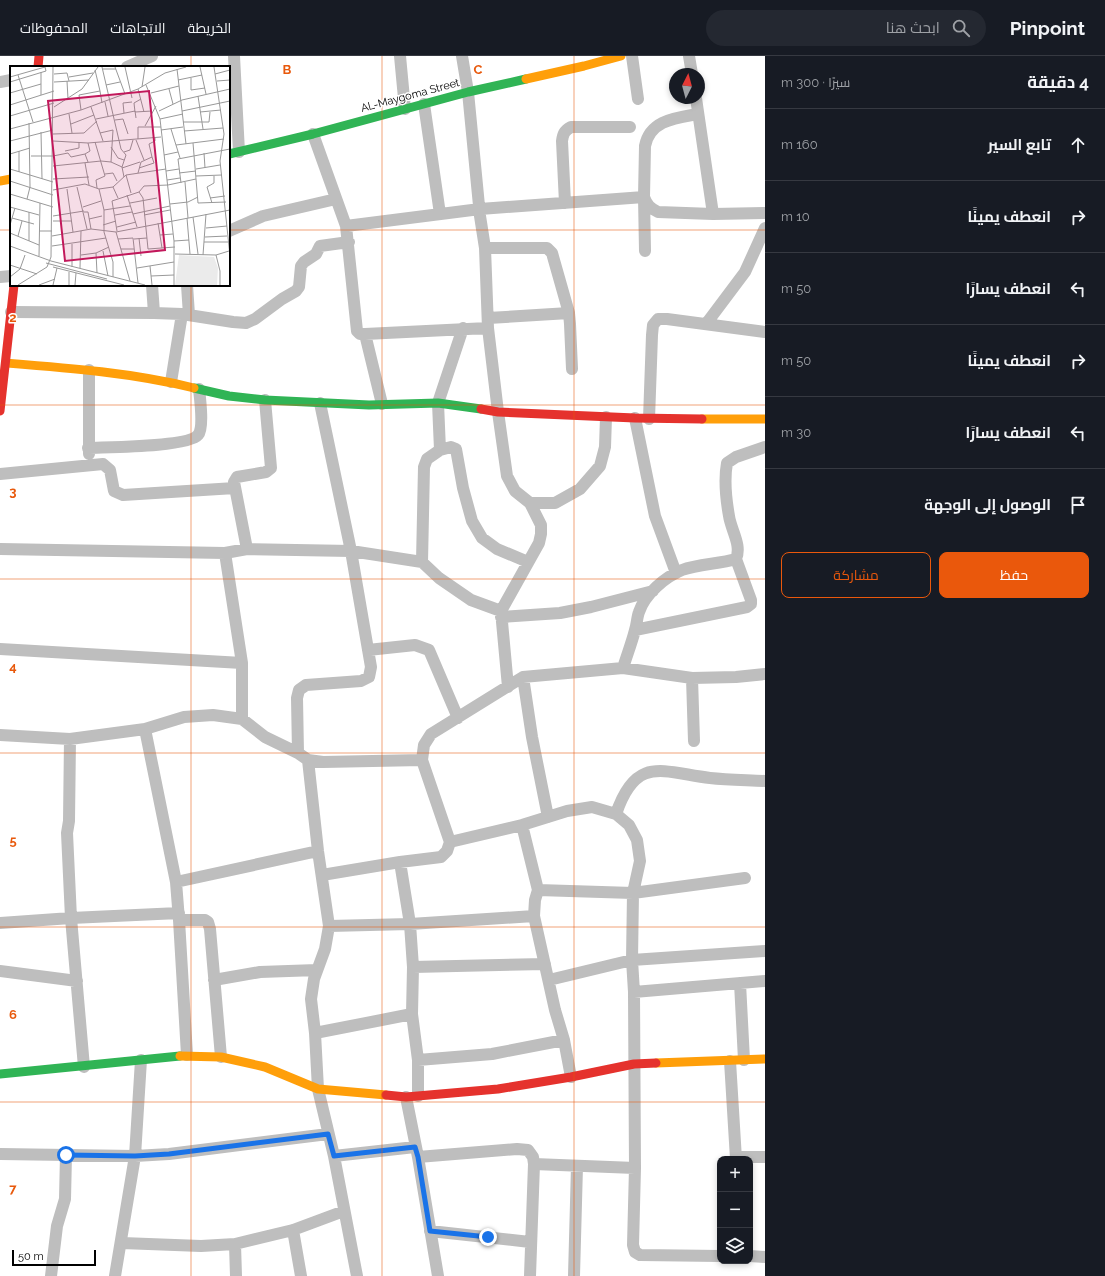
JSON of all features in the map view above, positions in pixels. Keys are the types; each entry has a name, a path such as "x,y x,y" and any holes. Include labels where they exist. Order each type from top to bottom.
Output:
{"street":[{"path":"38,66 39,56"},
{"path":"129,66 150,56"},
{"path":"234,56 234,153"},
{"path":"400,56 405,109"},
{"path":"462,56 468,92 485,248 488,323 507,476 515,491 530,503 541,525 539,543 501,614 508,687"},
{"name":"AL-Maygoma Street","path":"234,153 313,134 582,61 621,56"},
{"path":"632,56 638,99"},
{"path":"689,56 691,68"},
{"path":"0,82 10,80"},
{"path":"424,104 440,214"},
{"path":"697,104 713,214"},
{"path":"645,252 644,197 646,139 651,131 666,121 698,114"},
{"path":"565,203 562,142 562,135 565,131 571,127 630,126"},
{"path":"313,134 346,226 349,242 357,331 360,334 463,328 488,323 568,313"},
{"path":"0,181 10,179"},
{"path":"346,226 480,209 644,197"},
{"path":"644,197 651,209 658,212 713,214 765,213"},
{"path":"230,231 263,216 336,199"},
{"path":"706,324 745,272 765,228"},
{"path":"11,312 154,313 186,315 246,323 255,319 282,299 296,292 299,287 301,266 304,262 316,254 320,246 349,242"},
{"path":"485,248 547,248 552,253 570,324 572,369"},
{"path":"0,277 10,276"},
{"path":"0,411 14,286"},
{"path":"152,286 154,313"},
{"path":"171,382 186,315 187,286"},
{"path":"649,419 653,325 658,319 765,332"},
{"path":"440,450 438,403 463,328"},
{"path":"365,334 382,404"},
{"path":"6,363 89,370 171,382 229,396 265,400 320,403 438,403 498,412 649,419 765,419"},
{"path":"89,370 89,466"},
{"path":"88,448 169,444 194,438 199,434 201,427 199,389"},
{"path":"247,549 234,482 237,477 266,472 271,468 265,400"},
{"path":"298,753 297,698 299,690 306,685 361,681 369,677 371,667 351,551 320,403"},
{"path":"530,503 555,503 580,489 600,466 606,447 606,417"},
{"path":"635,418 655,516 676,573"},
{"path":"422,562 424,467 427,459 440,450 451,447 456,449 463,488 472,521 482,538 497,549 528,562"},
{"path":"635,630 747,607 751,604 751,600 736,559 739,552 729,517 725,472 727,462 736,457 765,447"},
{"path":"0,474 103,464 110,470 114,491 124,495 235,488"},
{"path":"0,549 225,553 247,549 351,551 422,562 439,578 471,600 501,614 560,613 591,607 653,591"},
{"path":"225,553 242,663 242,719"},
{"path":"623,668 639,612 644,602 653,591 669,577 683,570 736,559"},
{"path":"368,650 415,646 429,650 458,718"},
{"path":"0,649 242,663"},
{"path":"322,875 441,857 447,851 450,842 422,760 424,745 431,734 523,677 623,668 692,678 736,677 765,674"},
{"path":"523,677 532,737 548,817"},
{"path":"692,678 694,741"},
{"path":"0,734 70,739 144,729 184,717 213,715 242,719 265,737 298,753 308,760 323,762 422,760"},
{"path":"144,729 176,882 187,1055"},
{"path":"70,739 69,821 67,833 71,918 84,1067"},
{"path":"308,760 318,851 329,926 325,949 314,979 311,999 315,1033 318,1089 334,1156 357,1276"},
{"path":"616,814 626,790 634,780 643,774 667,771 709,778 765,781"},
{"path":"450,842 522,825 568,811 592,807 616,814 628,825 637,840 640,861 633,893 632,960 634,992 635,1168 633,1245 635,1252 640,1255 717,1256"},
{"path":"522,825 538,890 535,900 534,916 555,1010 564,1040 571,1077"},
{"path":"176,882 318,851"},
{"path":"400,862 410,924 413,967 412,1014 418,1060 412,1096 417,1152 438,1276"},
{"path":"538,890 633,893 745,878"},
{"path":"329,926 410,924 534,916"},
{"path":"0,923 71,918 179,917 205,920 208,922 210,928 221,1057"},
{"path":"549,980 632,960 765,951"},
{"path":"413,967 545,964"},
{"path":"214,980 260,972 317,970"},
{"path":"0,971 77,981"},
{"path":"634,992 765,982"},
{"path":"740,983 744,1060"},
{"path":"315,1033 412,1014"},
{"path":"418,1060 492,1054 564,1040"},
{"path":"0,1074 84,1067 187,1055 221,1057 265,1067 318,1089 412,1096 498,1089 571,1077 634,1064 765,1059"},
{"path":"115,1276 122,1243 135,1156 141,1060"},
{"path":"730,1061 736,1156"},
{"path":"0,1154 135,1156 169,1154 328,1134"},
{"path":"334,1156 517,1148 528,1150 533,1156 534,1164 530,1242 530,1276"},
{"path":"51,1276 56,1226 65,1200 66,1155"},
{"path":"753,1157 765,1157"},
{"path":"534,1164 635,1168"},
{"path":"574,1276 577,1166"},
{"path":"122,1243 201,1246 235,1244 293,1230 344,1211"},
{"path":"293,1230 302,1276"},
{"path":"430,1231 530,1242"},
{"path":"235,1244 236,1276"},
{"path":"753,1256 765,1257"}],"traffic: fast":[{"path":"230,154 313,134 468,92 526,79"},
{"path":"194,388 229,396 265,400 369,405 438,403 481,409"},
{"path":"0,1074 180,1056"}],"traffic: slow":[{"path":"526,79 621,56"},
{"path":"0,181 10,179"},
{"path":"6,363 77,369 148,378 194,388"},
{"path":"702,419 765,419"},
{"path":"180,1056 221,1057 265,1067 318,1089 386,1095"},
{"path":"656,1063 765,1059"}],"traffic: jam":[{"path":"38,66 39,56"},
{"path":"0,411 14,286"},
{"path":"481,409 498,412 635,418 702,419"},
{"path":"386,1095 406,1097 498,1089 571,1077 634,1064 656,1063"}],"route":[{"path":"66,1155 135,1156 169,1154 328,1134 334,1156 415,1147 430,1231 488,1237"}]}
